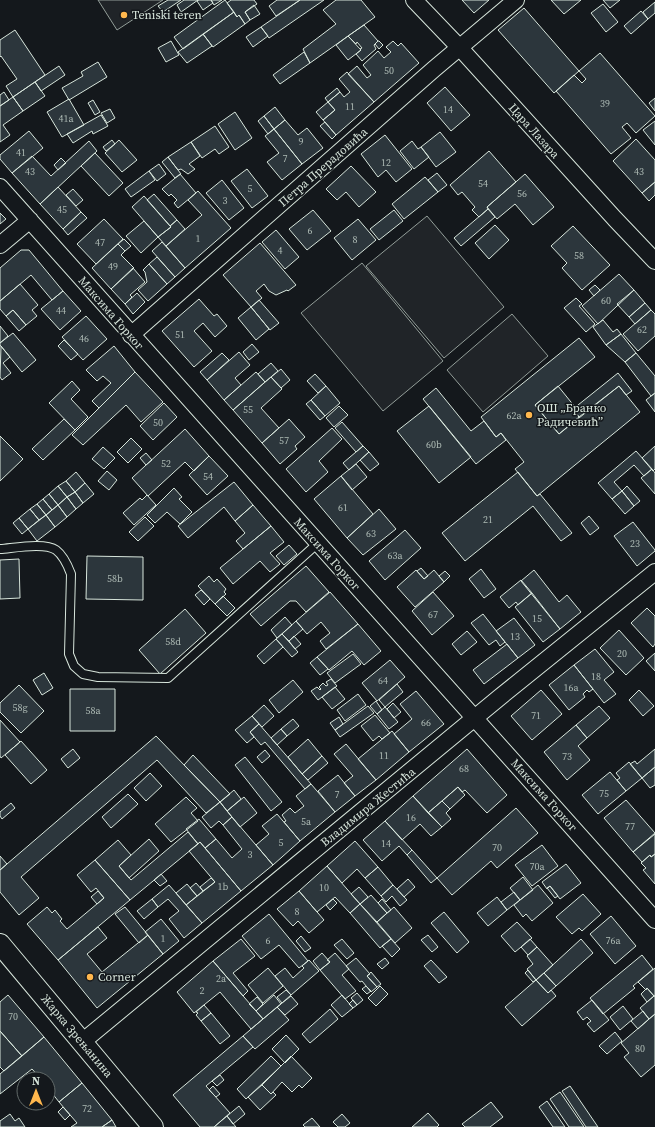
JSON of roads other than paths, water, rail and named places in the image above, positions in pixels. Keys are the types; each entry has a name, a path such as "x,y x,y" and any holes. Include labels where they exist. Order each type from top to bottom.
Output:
{"street":[{"name":"Цара Лазара","path":"414,0 460,48 615,220 655,261"},
{"name":"Петра Прерадовића","path":"131,335 516,0"},
{"name":"Максима Горког","path":"0,187 655,920"},
{"path":"0,246 30,220"},
{"name":"Владимира Жестића","path":"82,1042 449,741 475,718 655,572"},
{"name":"Жарка Зрењанина","path":"0,944 153,1127"}],"lane":[{"path":"0,549 43,546 56,550 67,562 71,574 69,654 74,666 83,674 98,676 168,678 318,543"}],"place":[{"name":"Teniski teren","path":"124,15"},
{"name":"ОШ „Бранко Радичевић”","path":"529,415"},
{"name":"Corner","path":"90,977"}]}
